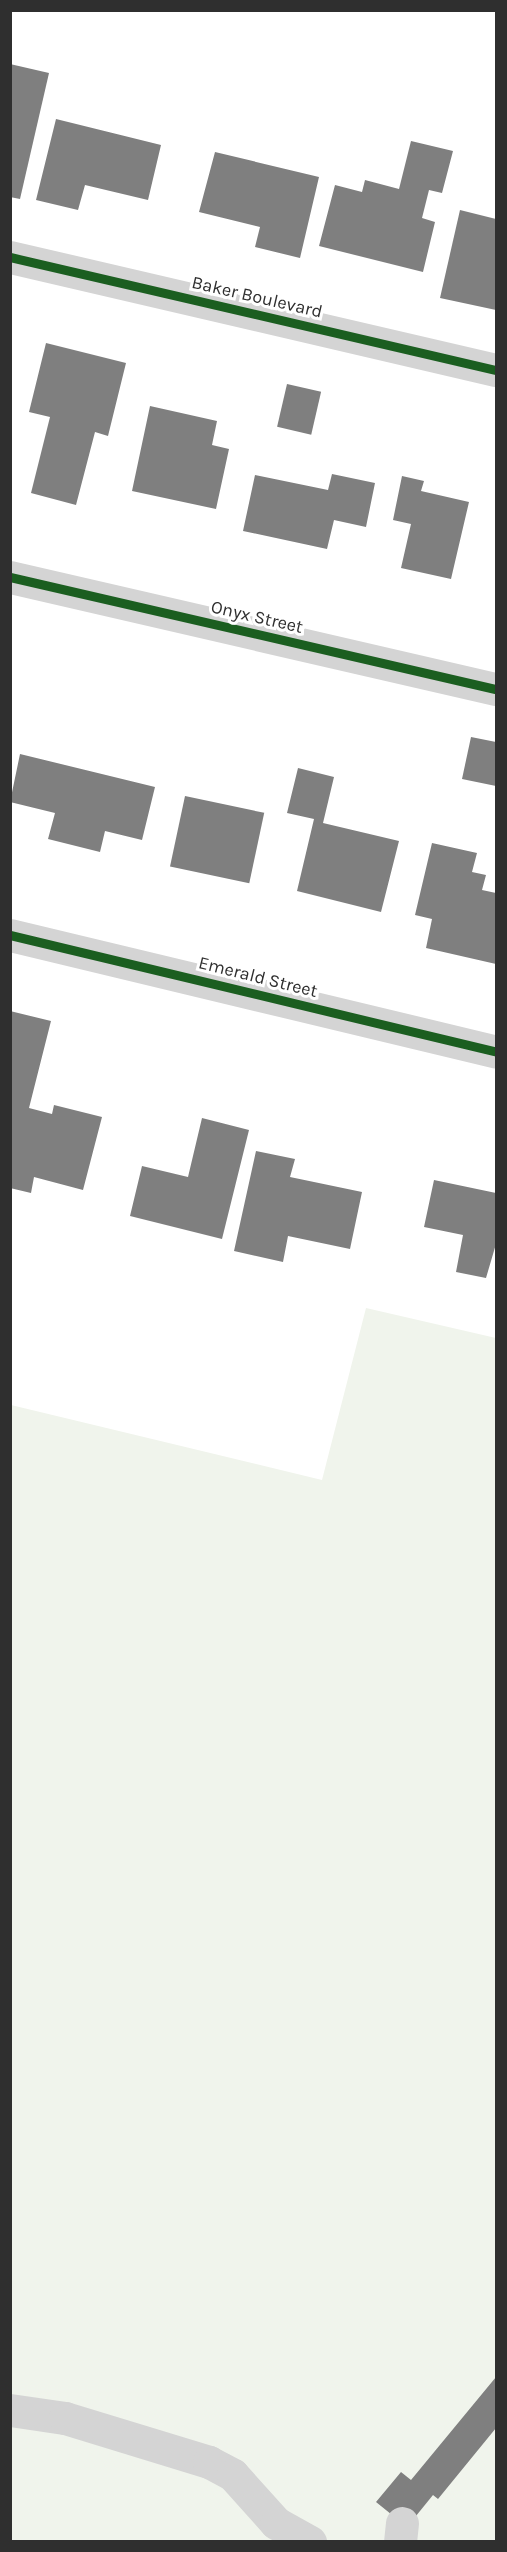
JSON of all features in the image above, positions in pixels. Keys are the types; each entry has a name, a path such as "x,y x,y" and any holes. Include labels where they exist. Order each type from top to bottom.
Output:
{"street":[{"name":"Baker Boulevard","path":"10,257 496,370"},
{"name":"Onyx Street","path":"10,577 496,689"},
{"name":"Emerald Street","path":"10,934 496,1052"},
{"path":"10,2410 65,2418 209,2462 233,2475 276,2523 310,2541"}],"shaded area":[{"path":"366,1308 496,1338 496,2541 11,2542 11,1405 322,1480"}],"building":[{"path":"10,64 49,73 20,199 10,197"},
{"path":"56,119 161,145 148,200 85,185 78,210 36,200"},
{"path":"411,141 453,151 442,193 429,190 422,218 435,222 423,272 319,246 335,185 362,192 365,180 399,189"},
{"path":"215,152 319,177 300,258 255,247 260,227 199,212"},
{"path":"460,210 496,219 496,310 440,298"},
{"path":"46,343 126,363 108,436 95,432 76,505 31,493 50,417 29,412"},
{"path":"287,384 321,392 311,435 277,427"},
{"path":"150,406 217,421 212,445 229,449 216,509 132,491"},
{"path":"332,474 375,483 366,527 334,520 327,549 243,531 255,475 328,490"},
{"path":"402,476 424,481 421,491 469,502 451,579 401,568 411,524 393,520"},
{"path":"471,737 496,742 496,786 462,779"},
{"path":"20,754 155,787 142,840 105,831 100,852 48,839 55,813 10,802"},
{"path":"298,768 334,777 323,823 399,841 381,912 297,891 314,819 287,813"},
{"path":"185,796 264,813 249,883 170,866"},
{"path":"432,843 477,853 472,872 486,875 482,890 496,893 496,964 426,948 432,919 415,915"},
{"path":"10,1011 51,1021 29,1108 52,1114 54,1105 102,1117 83,1190 34,1177 31,1193 10,1188"},
{"path":"202,1118 249,1130 222,1239 130,1216 142,1166 188,1177"},
{"path":"256,1151 295,1159 290,1177 362,1192 350,1249 288,1236 283,1262 234,1251"},
{"path":"434,1180 496,1193 496,1244 486,1278 456,1272 463,1235 424,1227"},
{"path":"496,2377 496,2428 438,2499 433,2495 407,2527 376,2502 401,2472 411,2480"}],"cycle path":[{"path":"10,257 496,370"},
{"path":"10,577 496,689"},
{"path":"10,935 496,1052"}]}
